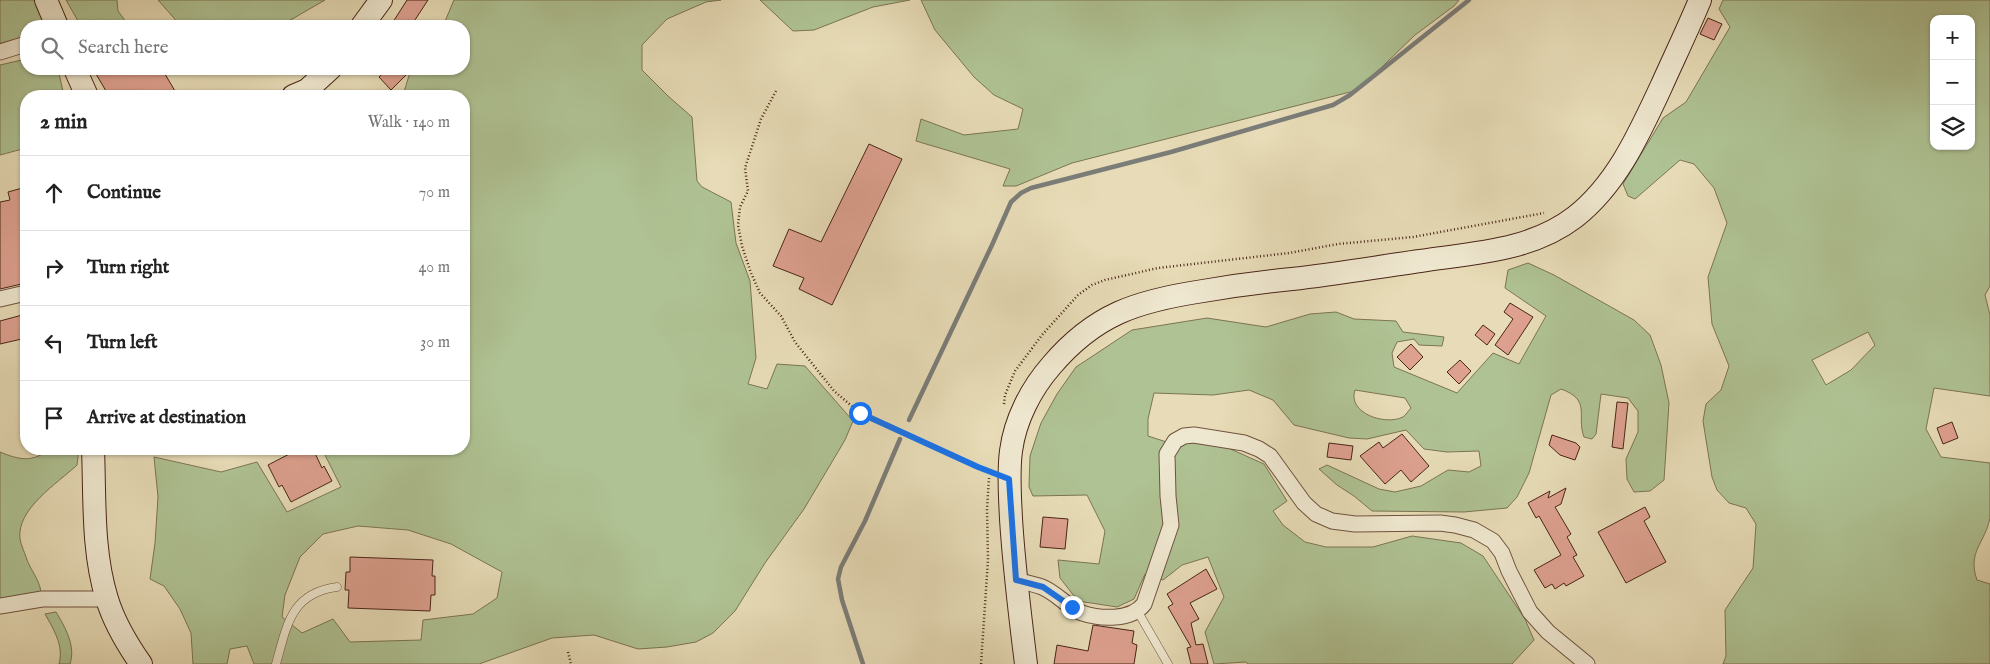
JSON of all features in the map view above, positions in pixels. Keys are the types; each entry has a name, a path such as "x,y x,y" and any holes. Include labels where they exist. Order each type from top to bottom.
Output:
{"street":[{"path":"46,0 54,20"},
{"path":"366,20 381,0"},
{"path":"1026,664 1016,580 999,476 1011,452 1015,431 1033,391 1045,372 1075,339 1114,314 1156,299 1238,285 1329,275 1510,247 1553,231 1589,205 1604,189 1630,150 1648,115 1700,0"},
{"path":"0,52 20,46"},
{"path":"78,75 84,90"},
{"path":"307,90 323,75"},
{"path":"0,299 20,294"},
{"path":"1016,580 1043,587 1082,613 1112,618 1128,616 1138,612 1144,604 1171,525 1167,454 1175,440 1184,436 1194,435 1244,443 1259,449 1270,456 1304,503 1316,514 1332,521 1355,524 1440,523 1474,530 1493,542 1502,553 1530,612 1548,632 1587,664"},
{"path":"93,455 100,570 114,619 141,664"},
{"path":"0,606 42,599 107,599"}],"lane":[{"path":"276,664 291,619 299,603 315,593 337,587"},
{"path":"1138,612 1168,664"}],"path":[{"path":"776,90 761,119 745,168 748,191 740,207 738,225 742,246 751,273 760,293 781,316 795,342 834,391 860,413 999,476 988,509 988,560 981,664"},
{"path":"568,652 571,664"}],"green space":[{"path":"0,0 38,0 46,17 45,20 20,20 20,39 0,44"},
{"path":"66,0 117,0 118,11 125,20 78,20"},
{"path":"158,0 325,0 290,20 176,20"},
{"path":"454,0 721,0 706,2 667,19 642,45 642,70 692,117 697,181 702,187 731,202 736,243 750,281 756,358 748,384 767,389 777,364 805,366 853,421 845,440 804,509 765,563 735,611 713,633 696,642 638,649 594,635 552,638 479,664 254,664 247,646 230,649 227,664 193,664 191,633 180,609 164,586 150,579 158,497 154,457 221,472 257,462 287,512 341,487 325,455 470,455 470,90 405,90 409,75 470,75 470,20 446,20","holes":["358,526 408,530 451,544 502,572 497,598 473,614 423,620 421,640 350,642 333,619 302,633 282,617 285,595 300,557 323,534"]},
{"path":"760,0 910,0 873,7 814,30 793,31"},
{"path":"921,0 1459,0 1454,6 1415,35 1358,90 1072,163 1016,186 1003,186 1010,169 916,141 921,119 964,135 1018,129 1023,109 994,95 974,77 935,30"},
{"path":"1723,0 1990,0 1990,286 1985,295 1990,315 1990,396 1934,388 1926,429 1941,457 1990,463 1990,518 1988,527 1975,555 1974,570 1977,580 1990,584 1990,664 1723,664 1726,656 1725,610 1753,568 1756,524 1746,508 1729,503 1717,490 1712,477 1703,421 1706,404 1721,390 1729,366 1712,324 1708,277 1727,223 1714,188 1694,164 1680,160 1635,199 1628,196 1623,184 1663,118 1686,102 1730,27 1719,9","holes":["1868,332 1875,345 1851,370 1826,385 1812,360"]},
{"path":"20,60 20,75 59,75 63,90 20,90 20,150 0,155 0,65"},
{"path":"1528,263 1554,275 1634,320 1650,335 1661,365 1669,403 1664,480 1650,491 1634,492 1627,479 1626,459 1638,432 1638,411 1628,398 1601,394 1596,434 1592,439 1584,437 1580,403 1577,398 1561,389 1551,395 1529,473 1517,497 1507,508 1464,512 1372,511 1319,469 1327,465 1379,489 1395,492 1421,486 1448,470 1469,472 1481,466 1479,451 1447,452 1424,449 1406,430 1367,439 1349,438 1294,425 1273,400 1249,390 1213,395 1154,393 1148,419 1148,436 1179,446 1191,441 1226,447 1264,464 1287,501 1273,511 1283,525 1305,542 1326,547 1373,547 1412,536 1461,543 1483,556 1525,619 1534,640 1512,664 1248,664 1246,662 1214,664 1205,632 1224,597 1208,557 1182,565 1163,580 1145,574 1134,599 1117,607 1078,601 1060,578 1058,560 1099,564 1105,531 1087,495 1033,496 1029,487 1030,456 1041,423 1057,394 1076,367 1132,330 1207,318 1266,327 1310,314 1336,312 1354,319 1396,321 1403,332 1444,337 1442,346 1419,345 1414,339 1397,342 1392,353 1394,367 1457,393 1493,353 1519,364 1546,316 1505,288 1508,270","holes":["1355,390 1405,398 1411,408 1403,417 1387,420 1369,416 1362,411 1354,398"]},
{"path":"0,452 26,459 37,456 78,455 77,465 31,507 21,528 21,544 41,592 0,599"},
{"path":"56,612 71,644 70,664 59,664 59,644 45,614"}],"building":[{"path":"407,0 428,0 415,20 394,20"},
{"path":"1708,18 1722,24 1714,40 1700,34"},
{"path":"97,75 166,75 174,90 105,90"},
{"path":"381,75 406,75 391,90 379,77"},
{"path":"869,144 902,159 832,305 799,289 804,278 773,266 789,229 821,242"},
{"path":"20,189 20,284 0,289 0,202 10,200 8,192"},
{"path":"1510,303 1533,317 1508,355 1495,345 1513,319 1504,312"},
{"path":"20,316 20,339 0,344 0,321"},
{"path":"1483,325 1495,334 1487,345 1475,335"},
{"path":"1411,344 1423,357 1410,370 1397,357"},
{"path":"1460,360 1471,371 1459,384 1447,372"},
{"path":"1617,402 1628,403 1623,449 1612,447"},
{"path":"1952,422 1958,438 1943,444 1937,428"},
{"path":"1402,434 1429,466 1411,482 1401,470 1385,484 1360,456 1379,442 1383,448"},
{"path":"1552,435 1576,443 1580,447 1575,460 1560,455 1549,445"},
{"path":"1329,443 1353,446 1351,460 1327,457"},
{"path":"287,455 316,455 322,468 324,466 332,481 291,502 282,485 279,487 268,465"},
{"path":"1566,488 1561,504 1555,507 1571,534 1567,537 1577,555 1573,557 1584,576 1566,586 1564,583 1555,589 1552,584 1545,588 1534,570 1561,555 1539,516 1536,518 1528,503 1550,491 1548,498"},
{"path":"1645,507 1650,517 1644,521 1666,562 1626,583 1598,532"},
{"path":"1043,517 1068,519 1065,549 1040,547"},
{"path":"350,557 433,560 432,576 435,576 435,595 431,595 430,611 348,608 349,590 345,590 346,572 350,572"},
{"path":"1206,569 1217,589 1190,603 1199,619 1191,623 1196,645 1203,644 1208,664 1191,664 1187,648 1191,647 1168,607 1173,604 1167,594"},
{"path":"1093,625 1134,631 1132,643 1137,645 1134,664 1054,664 1057,645 1088,651"}],"waterway":[{"path":"909,420 1011,202 1021,193 1031,188 1171,152 1333,105 1350,95 1469,0"},
{"path":"863,664 842,600 838,579 841,567 865,521 900,439"}],"route":[{"path":"860,413 978,467 1009,479 1016,580 1043,587 1072,607"}]}
